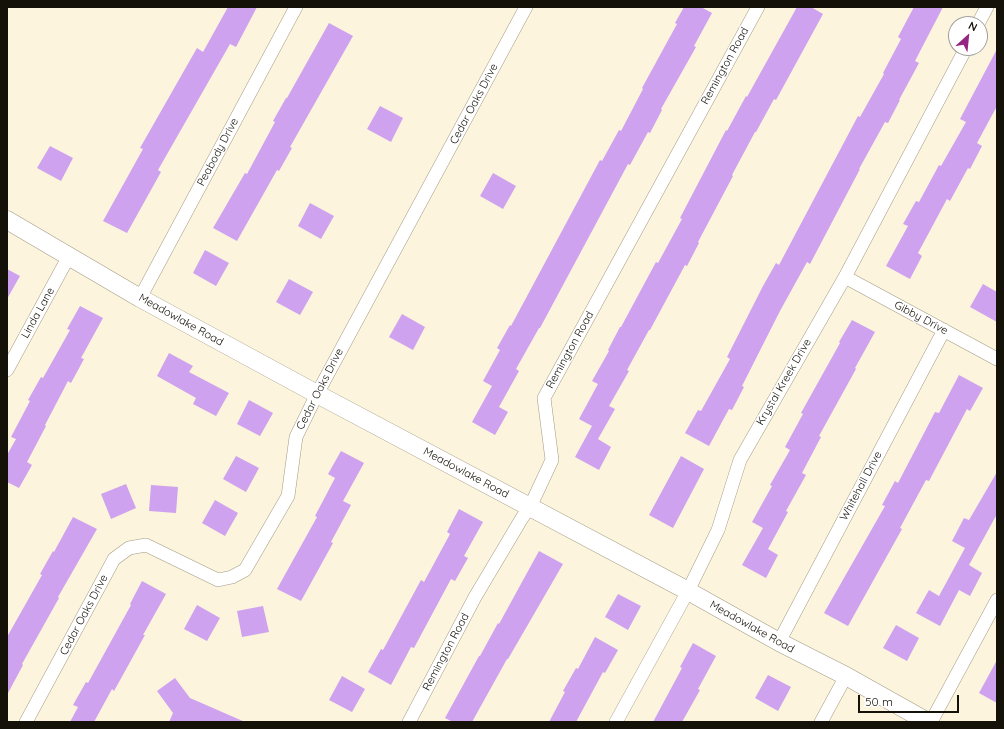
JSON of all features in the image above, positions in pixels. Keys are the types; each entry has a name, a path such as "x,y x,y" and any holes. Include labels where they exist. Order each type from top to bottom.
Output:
{"street":[{"name":"Peabody Drive","path":"140,298 296,7"},
{"name":"Cedar Oaks Drive","path":"26,722 114,559 129,548 146,545 218,580 232,577 245,570 288,496 296,437 317,394 526,7"},
{"name":"Remington Road","path":"409,722 475,597 530,507 552,460 544,398 758,7"},
{"path":"982,16 987,7"},
{"name":"Krystal Kreek Drive","path":"616,722 688,591 718,530 740,460 845,277 962,56"},
{"name":"Meadowlake Road","path":"7,220 140,298 930,722"},
{"name":"Linda Lane","path":"7,370 69,256"},
{"name":"Gibby Drive","path":"845,277 997,359"},
{"name":"Whitehall Drive","path":"779,642 944,330"},
{"path":"930,722 997,600"},
{"path":"820,722 846,676"}],"building":[{"path":"228,7 257,7 236,47 230,44 158,170 161,172 127,233 103,221 143,149 140,148 197,48 203,52"},
{"path":"684,7 701,7 712,13 694,46 696,47 661,109 662,110 650,133 648,132 630,165 628,164 540,328 516,369 519,371 499,407 508,412 495,435 472,422 492,386 483,381 500,350 497,348 510,325 511,326 600,160 602,161 619,130 621,131 643,89 642,88 677,24 675,23"},
{"path":"797,7 811,7 823,14 776,100 774,99 755,132 687,266 685,265 627,370 629,371 609,406 615,409 598,439 611,447 599,470 575,457 592,426 579,419 598,384 592,381 656,262 658,263 682,219 680,218 726,130 727,131 746,96 747,97"},
{"path":"914,7 943,7 915,61 919,63 888,123 885,122 859,169 810,264 807,262 780,311 742,386 744,387 732,410 729,409 709,446 685,433 698,410 701,411 730,359 727,357 763,286 776,263 779,265 858,116 860,117 884,74 883,73 901,39 898,37"},
{"path":"329,23 353,36 290,147 292,148 279,171 277,170 237,241 213,228 245,173 247,174 275,122 273,121"},
{"path":"997,49 997,106 977,143 982,146 950,201 947,199 918,253 922,256 910,279 886,266 908,226 903,224 916,201 919,202 939,165 941,166 966,122 960,119"},
{"path":"380,106 403,118 391,142 367,129"},
{"path":"50,146 73,158 61,181 37,168"},
{"path":"493,173 516,186 503,209 480,196"},
{"path":"310,203 334,216 321,239 298,226"},
{"path":"205,250 229,263 216,286 193,273"},
{"path":"7,269 20,276 7,299"},
{"path":"289,279 313,292 300,315 276,302"},
{"path":"983,284 997,292 997,322 970,307"},
{"path":"80,306 103,318 81,358 84,359 71,383 68,381 45,425 46,426 27,462 32,465 19,488 7,482 7,455 16,439 11,437 30,401 28,400 41,377 43,378 70,330 67,329"},
{"path":"402,314 425,327 413,350 389,337"},
{"path":"852,320 875,332 819,436 821,437 802,473 806,475 786,511 788,512 768,549 778,555 766,578 742,565 763,528 752,522 772,486 770,485 790,450 785,447 803,414 801,413"},
{"path":"169,353 193,366 189,372 229,393 216,416 193,404 196,398 157,376"},
{"path":"959,375 983,388 970,411 967,409 929,481 926,480 900,528 902,529 848,626 824,613 885,506 882,505 895,481 898,483 935,412 939,413"},
{"path":"249,400 273,413 260,436 237,424"},
{"path":"341,451 364,463 343,501 351,505 331,542 333,543 301,601 277,589 317,517 315,516 335,478 328,474"},
{"path":"236,456 259,468 246,492 223,479"},
{"path":"681,456 704,469 673,528 649,515"},
{"path":"997,472 997,514 969,565 982,573 970,596 959,590 940,626 916,613 929,590 939,596 965,548 952,541 964,518 969,520"},
{"path":"126,484 136,508 111,519 101,494"},
{"path":"151,485 178,487 176,513 149,511"},
{"path":"215,500 238,513 225,536 202,523"},
{"path":"459,509 483,522 464,556 468,558 455,581 451,579 414,648 411,647 391,685 368,672 381,649 383,650 421,580 424,582 450,534 447,532"},
{"path":"73,517 97,529 58,597 59,598 22,664 23,665 7,695 7,637 42,575 40,574"},
{"path":"539,551 563,564 472,722 453,722 445,718 498,623 499,624"},
{"path":"142,581 166,594 114,691 112,689 94,722 70,722 78,707 73,705 86,682 88,683 131,605 130,604"},
{"path":"618,594 641,606 628,630 605,617"},
{"path":"197,605 220,618 207,641 184,629"},
{"path":"263,606 269,632 242,637 237,611"},
{"path":"896,625 919,638 907,661 883,648"},
{"path":"595,637 618,650 605,673 603,672 576,722 549,722 565,692 563,691 576,668 578,669"},
{"path":"693,643 716,656 698,689 700,690 682,722 653,722 682,668 680,667"},
{"path":"997,660 997,703 979,693"},
{"path":"768,675 791,687 778,711 755,698"},
{"path":"342,676 365,689 352,712 329,700"},
{"path":"175,678 190,698 245,722 169,722 173,713 157,691"}]}
